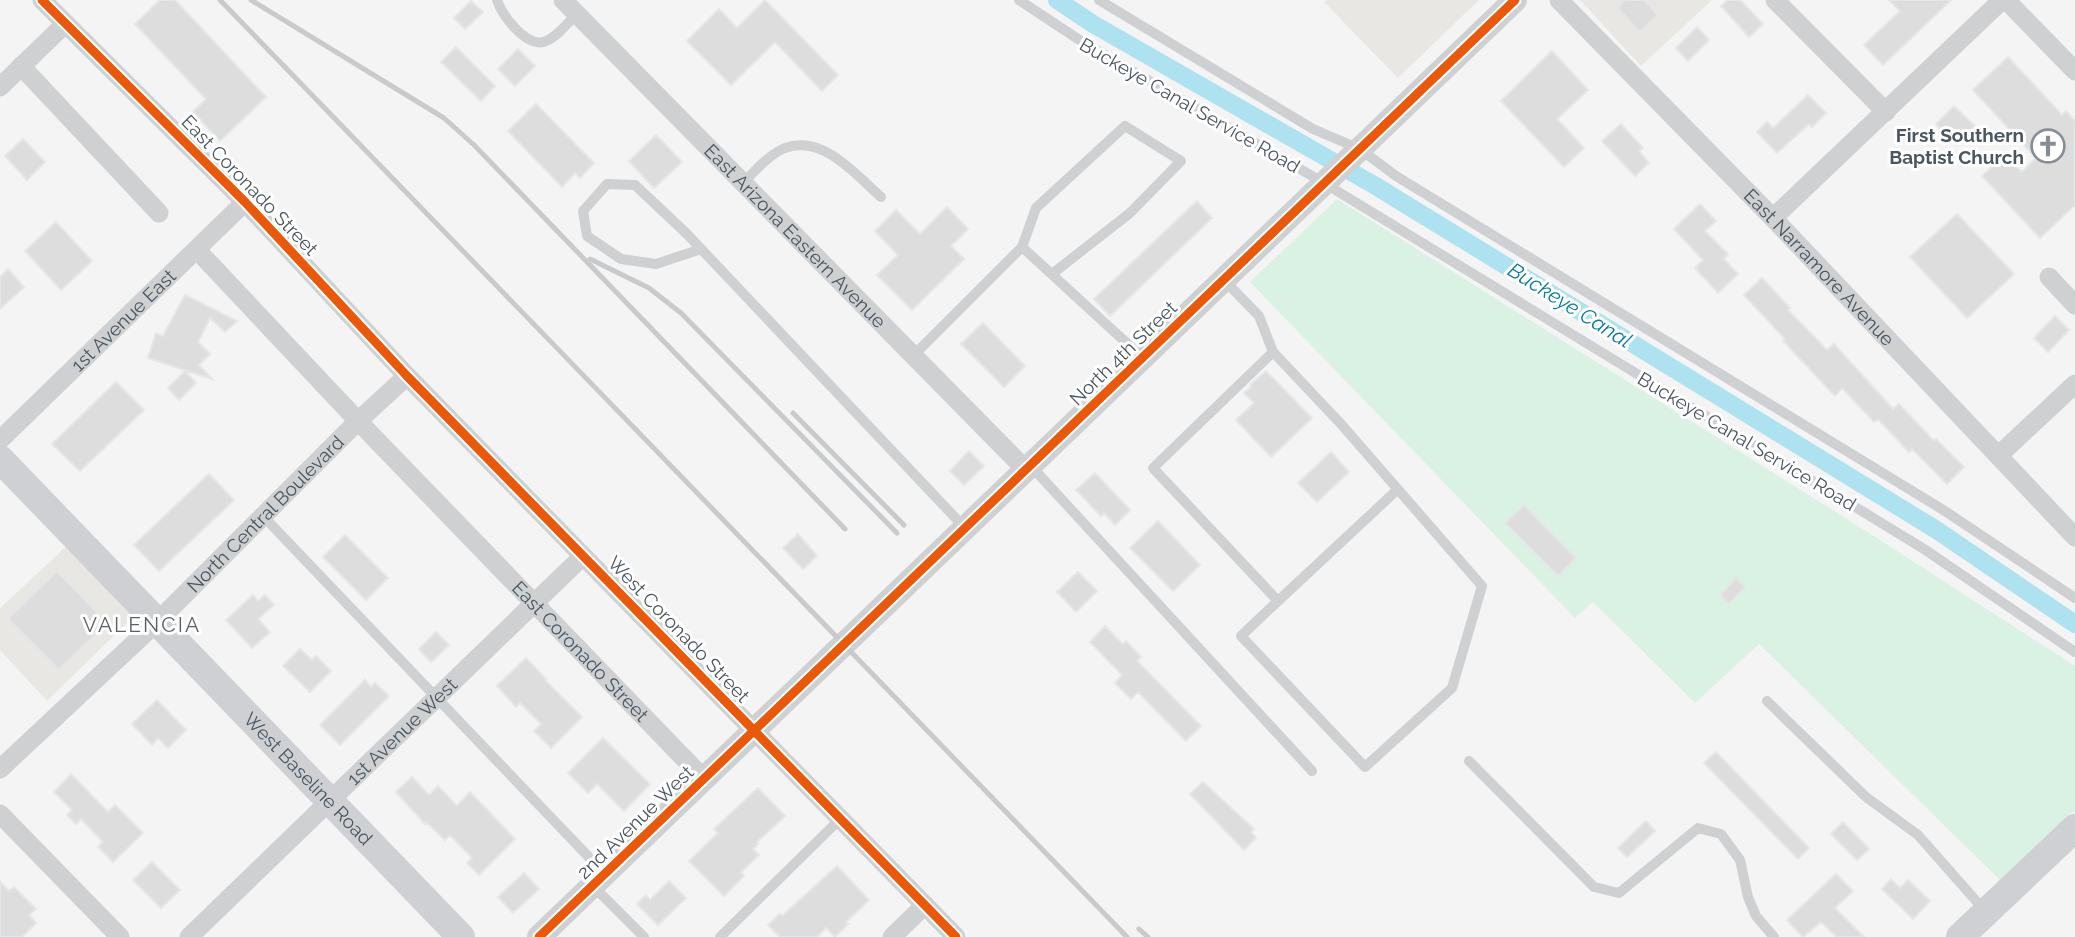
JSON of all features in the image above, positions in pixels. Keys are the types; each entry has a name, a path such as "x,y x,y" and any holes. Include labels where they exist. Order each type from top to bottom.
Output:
{"main road":[{"name":"West Baseline Road","path":"0,459 460,937"},
{"path":"1960,937 2075,828"}],"street":[{"name":"East Coronado Street","path":"41,0 245,202 407,376"},
{"name":"North 4th Street","path":"754,731 1515,0"},
{"name":"East Narramore Avenue","path":"1559,0 1773,218 2075,537"},
{"path":"1775,0 1886,112"},
{"path":"1773,218 2004,0 2075,71"},
{"name":"East Arizona Eastern Avenue","path":"570,7 913,356 1028,468"},
{"path":"0,87 65,23"},
{"path":"21,66 159,213"},
{"name":"1st Avenue East","path":"0,440 245,202"},
{"name":"East Coronado Street","path":"197,250 704,779"},
{"path":"2049,277 2075,305"},
{"name":"North Central Boulevard","path":"0,769 156,623 358,421 407,376"},
{"name":"West Coronado Street","path":"407,376 956,937"},
{"path":"1999,455 2075,384"},
{"name":"1st Avenue West","path":"189,937 583,556"},
{"name":"2nd Avenue West","path":"539,937 754,731"},
{"path":"0,814 120,937"},
{"path":"892,937 925,905"}],"lane":[{"path":"497,0 500,10 510,22 533,41 544,42 553,37 570,7"},
{"name":"Buckeye Canal Service Road","path":"1019,0 1077,39 1328,180 1924,549 2075,652"},
{"path":"1099,0 1313,129 1357,152 1945,511 2075,598"},
{"path":"913,356 1022,247 1036,208 1125,125 1181,161 1130,213 1052,274"},
{"path":"743,183 771,157 784,149 799,145 816,148 834,156 881,197"},
{"path":"701,249 656,264 621,260 587,236 583,211 607,184 635,186 701,249 966,528"},
{"path":"1022,247 1143,358"},
{"path":"1224,280 1259,316 1273,352 1341,424 1482,586 1452,688 1365,767 1241,636 1397,490"},
{"path":"1273,352 1153,468 1278,601"},
{"path":"1028,468 1312,771"},
{"path":"262,516 435,697 599,880 644,937"},
{"path":"1767,701 1866,797 1918,835 1986,912"},
{"path":"1469,761 1594,887 1619,893 1698,828 1721,834 1740,860 1748,897 1756,916 1774,937"},
{"path":"720,937 840,818"}],"shaded area":[{"path":"1479,0 1398,78 1324,2"},
{"path":"1580,0 1712,0 1641,66"},
{"path":"67,546 133,617 47,701 0,650 0,608"}],"green space":[{"path":"1337,199 1869,533 2075,666 2075,810 2001,881 1759,644 1695,703 1593,602 1575,618 1250,282"}],"building":[{"path":"160,0 175,0 266,97 220,141 193,112 206,99 135,24"},
{"path":"765,0 838,75 822,91 775,42 731,85 687,41 719,9 737,28"},
{"path":"1625,0 1644,0 1658,15 1640,32 1617,8"},
{"path":"1728,0 1740,0 1763,24 1749,37 1721,6"},
{"path":"1889,0 1951,0 1883,65 1864,45 1900,11"},
{"path":"471,1 483,12 465,29 454,18"},
{"path":"1697,27 1709,40 1688,61 1676,48"},
{"path":"456,47 495,86 481,101 441,62"},
{"path":"518,49 535,66 515,86 498,69"},
{"path":"1552,51 1588,90 1557,119 1584,148 1564,167 1501,101"},
{"name":"First Southern Baptist Church","path":"2008,57 2062,115 2066,111 2075,121 2075,205 2040,238 1982,176 2005,155 2022,172 2036,158 1973,90"},
{"path":"1808,95 1826,113 1812,127 1809,124 1777,153 1757,132 1767,122 1773,128"},
{"path":"536,104 594,163 580,178 575,173 562,187 508,131"},
{"path":"1954,106 1975,126 1957,145 1936,124"},
{"path":"1621,124 1643,148 1639,151 1649,163 1635,176 1602,141"},
{"path":"656,135 682,162 654,188 629,161"},
{"path":"23,139 45,162 27,180 5,156"},
{"path":"1197,201 1212,218 1110,316 1094,299"},
{"path":"1700,204 1716,221 1705,231 1728,254 1724,259 1738,274 1718,293 1695,268 1703,260 1674,229"},
{"path":"947,207 968,229 951,246 964,259 912,310 877,275 898,255 875,231 896,210 920,234"},
{"path":"1957,214 2014,274 1967,318 1910,257"},
{"path":"56,222 92,261 61,290 25,251"},
{"path":"8,269 24,287 0,309 0,277"},
{"path":"1762,278 1790,308 1788,310 1827,350 1834,344 1893,409 1899,404 1934,441 1936,439 1964,467 1947,484 1912,449 1909,452 1878,419 1874,422 1842,388 1835,396 1783,341 1785,339 1744,295"},
{"path":"185,295 237,321 225,332 210,318 198,342 210,354 199,365 212,379 148,358 156,333 163,336"},
{"path":"2055,316 2069,330 2048,352 2034,338"},
{"path":"983,323 1025,366 1004,387 961,344"},
{"path":"185,371 196,383 179,400 168,388"},
{"path":"1266,371 1312,418 1271,457 1236,420 1254,403 1244,393"},
{"path":"116,382 144,410 80,471 52,444"},
{"path":"969,451 984,466 964,485 950,471"},
{"path":"1331,452 1349,472 1317,502 1298,483"},
{"path":"1095,473 1130,510 1115,525 1104,513 1101,516 1076,490"},
{"path":"209,474 234,500 159,571 134,545"},
{"path":"1524,505 1576,558 1558,576 1505,523"},
{"path":"1158,521 1200,565 1173,591 1130,548"},
{"path":"798,534 817,556 803,569 783,548"},
{"path":"345,535 388,578 366,600 323,557"},
{"path":"57,571 107,623 59,670 8,619"},
{"path":"1078,572 1097,591 1076,612 1057,592"},
{"path":"1736,578 1745,587 1729,604 1720,595"},
{"path":"253,595 258,601 265,595 274,605 258,619 270,632 252,648 226,620"},
{"path":"1105,626 1123,645 1126,641 1141,657 1137,661 1201,726 1186,741 1138,692 1131,699 1115,683 1122,675 1090,642"},
{"path":"436,632 449,645 431,662 419,649"},
{"path":"300,649 312,660 316,656 331,671 310,692 283,666"},
{"path":"526,658 582,717 551,748 534,731 541,724 520,703 516,707 497,686"},
{"path":"365,680 371,687 375,683 389,696 340,745 320,725"},
{"path":"157,700 186,730 168,748 158,738 152,745 132,724"},
{"path":"603,738 650,784 624,811 597,784 588,793 568,773"},
{"path":"1716,752 1809,848 1798,859 1704,763"},
{"path":"71,774 108,812 115,805 143,833 113,862 98,847 103,842 81,819 76,824 67,815 72,810 54,792"},
{"path":"412,777 429,795 438,786 457,806 470,792 515,839 479,875 467,863 472,858 450,835 445,840 426,822 425,824 396,792"},
{"path":"1203,782 1254,829 1251,832 1256,838 1244,850 1190,794"},
{"path":"758,788 785,816 757,842 753,849 759,855 741,872 744,876 724,896 689,861 718,833 714,829"},
{"path":"1646,821 1655,831 1627,857 1618,848"},
{"path":"1843,822 1869,849 1857,860 1831,834"},
{"path":"152,862 180,890 161,908 133,880"},
{"path":"837,866 869,900 835,937 826,928 817,937 780,937 768,925 780,914 782,916"},
{"path":"524,873 539,889 513,913 498,897"},
{"path":"1836,874 1853,891 1835,908 1864,937 1837,937 1821,922 1803,937 1787,920"},
{"path":"1891,879 1900,888 1908,880 1930,901 1913,919 1882,889"},
{"path":"669,881 686,898 658,925 637,904 646,895 650,900"},
{"path":"0,882 9,891 14,887 36,909 29,915 36,923 22,937 0,937"}],"waterway":[{"name":"Buckeye Canal","path":"1057,0 1093,24 1374,185 1935,529 2075,624"}],"railway":[{"path":"220,0 1127,937"},
{"path":"251,0 444,118 474,145 845,529"},
{"path":"590,259 649,288 681,313 897,533"},
{"path":"793,413 904,525"},
{"path":"1139,929 1148,937"}],"cycle path":[{"path":"42,0 245,202 407,376 956,937"},
{"path":"539,937 1515,0"}],"place":[{"name":"First Southern Baptist Church","path":"2048,146"}],"district":[{"name":"VALENCIA","path":"142,624"}]}
